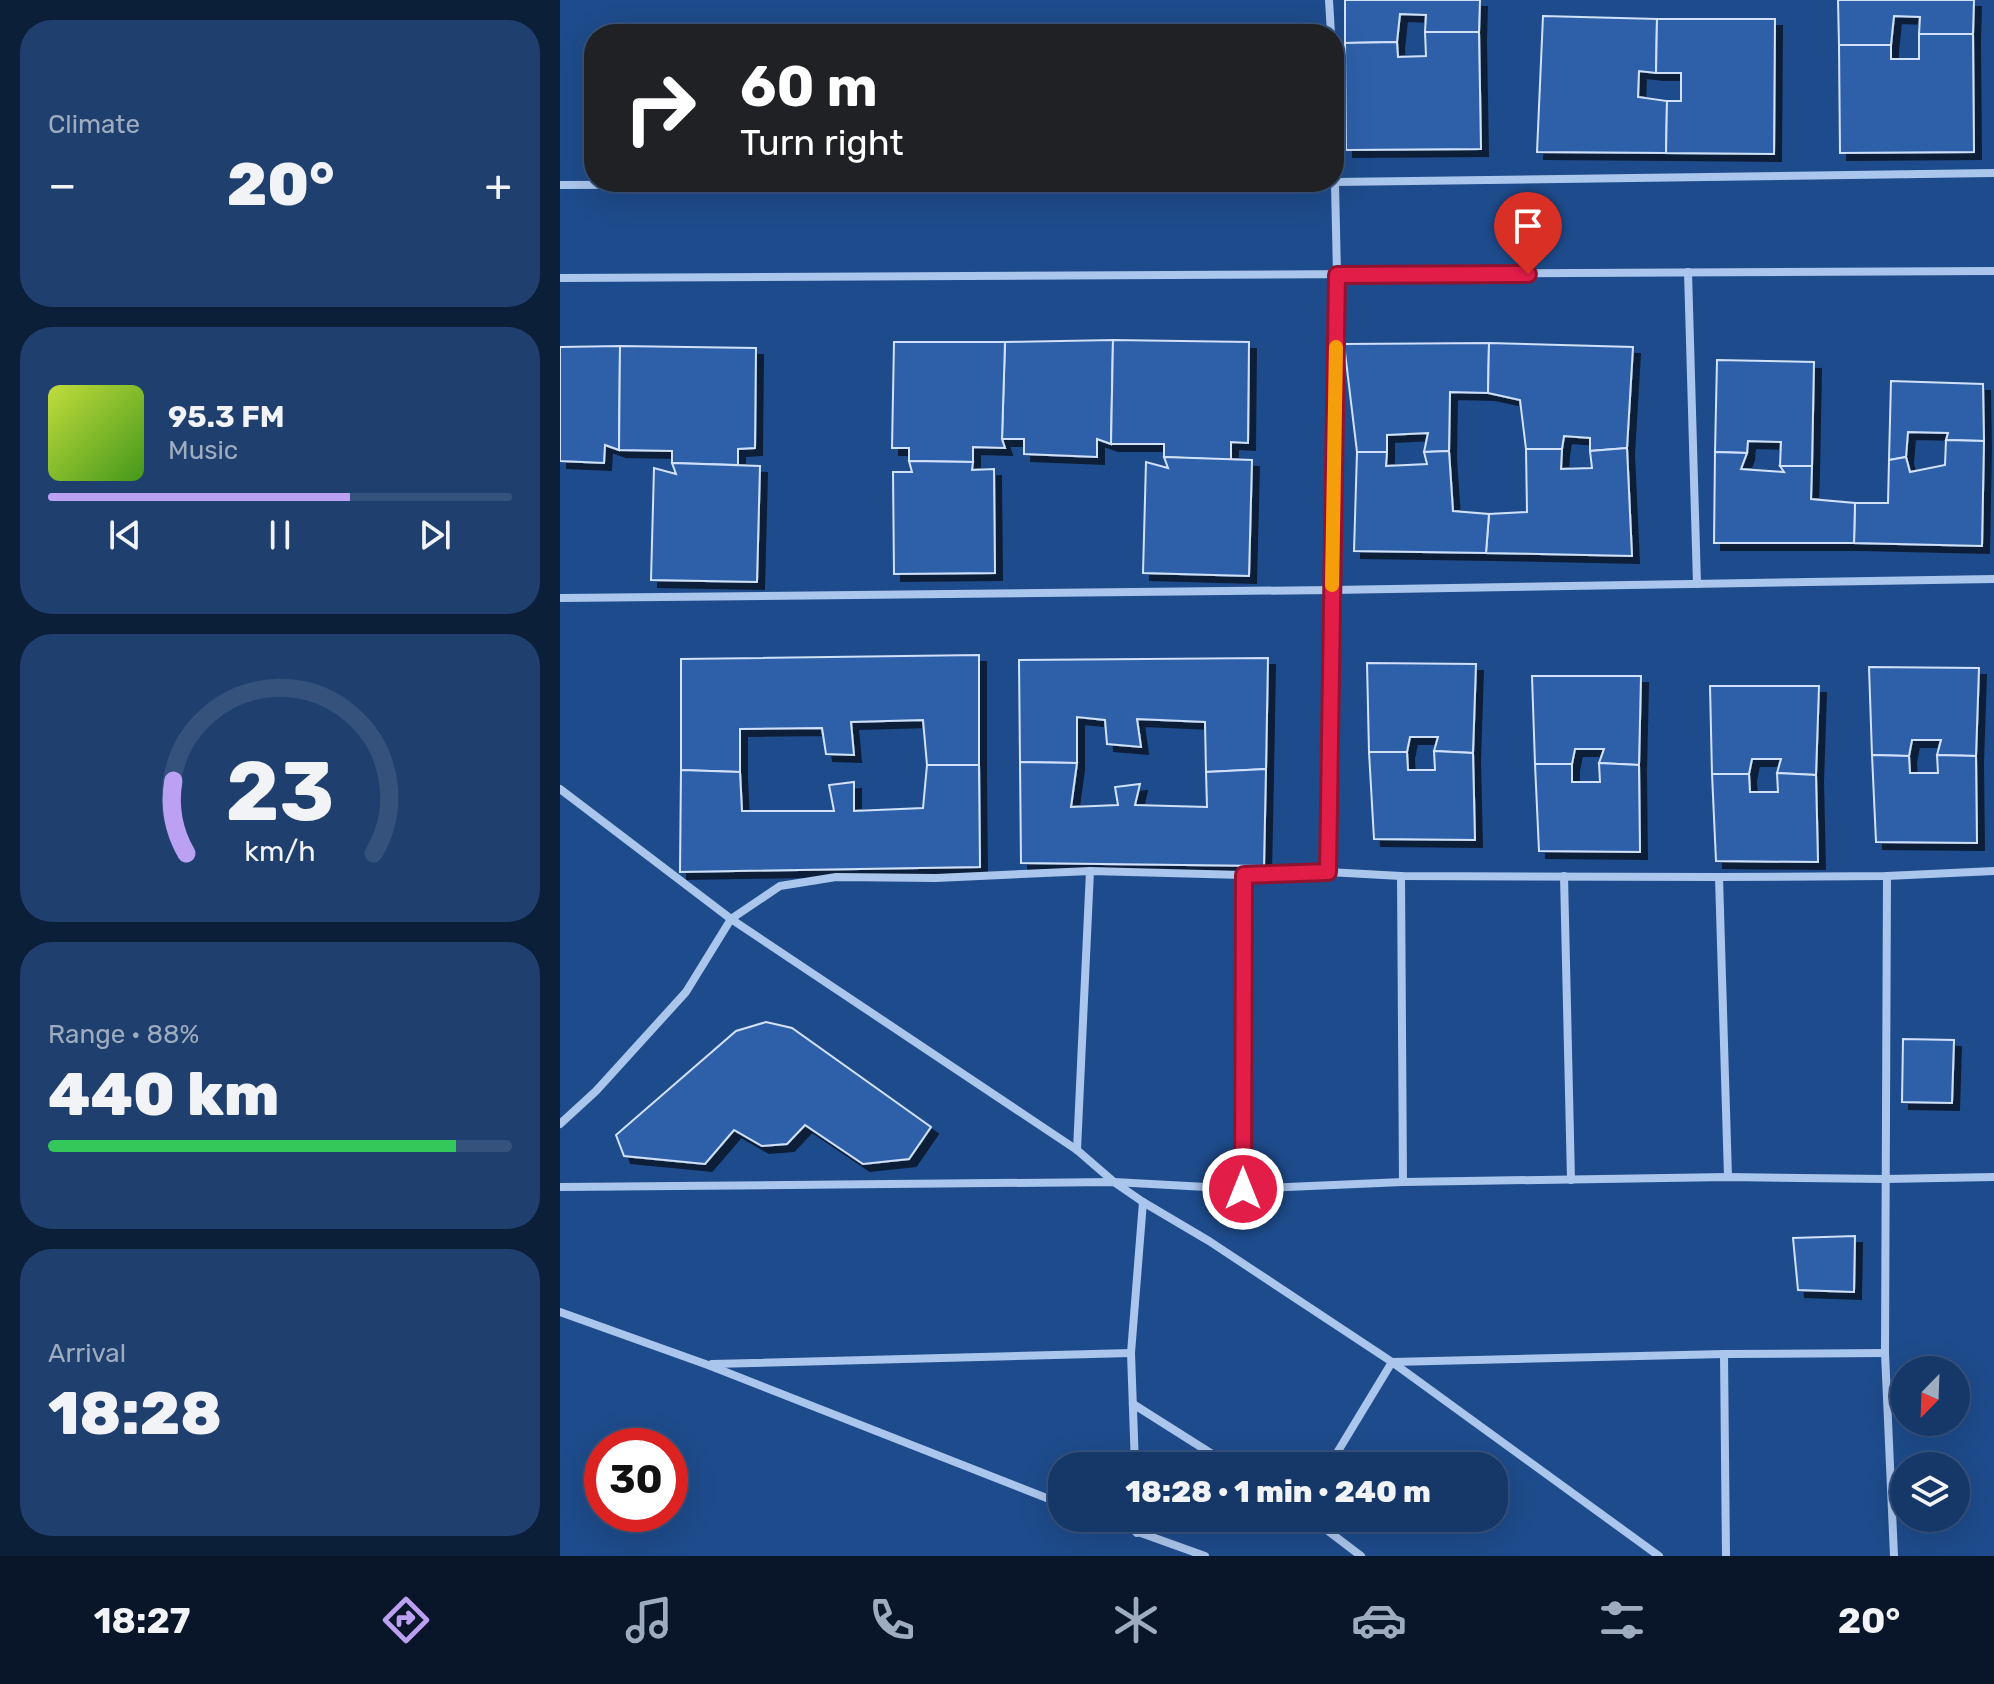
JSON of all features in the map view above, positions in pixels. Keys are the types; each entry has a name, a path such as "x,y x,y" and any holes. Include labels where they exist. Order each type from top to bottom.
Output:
{"street":[{"path":"1329,0 1330,24"},
{"path":"1344,182 1994,173"},
{"path":"560,185 584,185"},
{"path":"1328,872 1337,275 1335,192"},
{"path":"560,278 1994,271"},
{"path":"1688,272 1697,584"},
{"path":"560,598 1994,579"},
{"path":"560,789 731,919 1077,1150 1143,1202 1209,1241 1392,1362 1659,1556"},
{"path":"1077,1150 1090,871"},
{"path":"560,1124 596,1091 686,992 731,919 780,886 836,877 936,878 1090,871 1244,875 1328,872 1401,876 1719,877 1887,876 1994,871"},
{"path":"1243,1189 1244,875"},
{"path":"1401,876 1403,1182"},
{"path":"1564,876 1571,1180"},
{"path":"1887,876 1885,1353 1894,1556"},
{"path":"1719,877 1728,1177"},
{"path":"560,1187 1114,1182 1243,1189 1403,1182 1994,1177"},
{"path":"1135,1452 1131,1353 1143,1202"},
{"path":"560,1312 708,1365 1048,1499"},
{"path":"708,1365 1131,1353"},
{"path":"1392,1362 1885,1353"},
{"path":"1724,1354 1726,1556"},
{"path":"1337,1452 1392,1362"},
{"path":"1133,1404 1209,1452"},
{"path":"1329,1532 1361,1556"},
{"path":"1137,1533 1205,1556"}],"building":[{"path":"1345,0 1480,0 1479,32 1425,32 1426,15 1400,14 1397,42 1345,43"},
{"path":"1838,0 1974,0 1973,34 1919,34 1920,17 1894,16 1891,45 1839,45"},
{"path":"1543,16 1657,19 1656,73 1639,71 1638,97 1667,101 1666,153 1537,152"},
{"path":"1657,19 1775,19 1774,154 1666,153 1667,101 1681,101 1681,73 1656,73"},
{"path":"1425,32 1479,32 1481,149 1346,150 1345,43 1397,42 1398,57 1426,56"},
{"path":"1919,34 1973,34 1974,152 1840,153 1839,45 1891,45 1891,59 1919,59"},
{"path":"1113,340 1111,444 1097,439 1097,457 1024,454 1024,439 1002,439 1005,342"},
{"path":"1113,340 1249,342 1248,443 1231,442 1231,460 1164,457 1164,444 1111,444"},
{"path":"894,342 1005,342 1002,439 1005,448 973,447 973,462 909,461 909,448 892,448"},
{"path":"1489,343 1488,393 1450,392 1449,451 1424,452 1428,433 1387,435 1387,452 1357,452 1344,344"},
{"path":"1489,343 1633,347 1627,448 1590,451 1590,438 1564,436 1562,449 1526,449 1520,400 1488,393"},
{"path":"620,346 619,450 605,445 604,463 560,461 560,347"},
{"path":"620,346 756,348 755,448 738,449 738,465 672,463 672,451 619,450"},
{"path":"1717,360 1814,362 1812,466 1780,466 1781,442 1748,441 1747,453 1715,452"},
{"path":"1891,381 1983,384 1984,441 1946,440 1948,433 1908,432 1906,457 1889,460"},
{"path":"1946,440 1984,441 1982,546 1854,543 1855,503 1888,503 1889,460 1906,457 1910,472 1945,465"},
{"path":"1627,448 1632,556 1486,553 1489,514 1527,512 1526,449 1562,449 1561,469 1592,468 1590,451"},
{"path":"1449,451 1453,511 1489,514 1486,553 1354,551 1357,452 1387,452 1386,466 1427,464 1424,452"},
{"path":"1715,452 1747,453 1741,469 1784,472 1780,466 1812,466 1811,499 1855,503 1854,543 1714,543"},
{"path":"1164,457 1252,460 1249,576 1143,573 1146,462 1168,468"},
{"path":"909,461 973,462 972,470 994,469 995,573 894,574 893,472 912,472"},
{"path":"672,463 760,466 757,582 651,580 654,468 676,474"},
{"path":"979,655 979,765 927,765 923,720 851,722 854,755 826,754 822,728 740,729 740,772 681,770 681,659"},
{"path":"1268,658 1266,769 1206,772 1205,722 1137,719 1141,747 1107,744 1105,720 1077,717 1077,763 1020,762 1019,660"},
{"path":"1367,663 1476,664 1473,753 1434,751 1438,737 1410,737 1407,752 1369,752"},
{"path":"1869,667 1979,668 1976,756 1937,755 1941,740 1912,740 1909,756 1872,755"},
{"path":"1532,676 1641,676 1639,765 1599,763 1604,749 1575,749 1572,764 1535,764"},
{"path":"1710,686 1819,686 1816,775 1777,773 1781,759 1752,759 1749,774 1712,774"},
{"path":"1434,751 1473,753 1475,840 1374,839 1369,752 1407,752 1408,770 1435,770"},
{"path":"1872,755 1909,756 1910,773 1938,773 1937,755 1976,756 1977,843 1876,842"},
{"path":"1020,762 1077,763 1071,807 1118,805 1115,787 1140,784 1135,805 1207,807 1206,772 1266,769 1264,866 1021,863"},
{"path":"1599,763 1639,765 1640,852 1539,851 1535,764 1572,764 1572,782 1600,782"},
{"path":"927,765 979,765 980,867 680,872 681,770 740,772 742,811 834,811 829,785 854,782 854,811 923,808"},
{"path":"1777,773 1816,775 1818,862 1716,861 1712,774 1749,774 1750,792 1778,792"},
{"path":"766,1022 792,1028 931,1127 909,1159 863,1164 805,1125 787,1144 762,1146 734,1130 705,1164 624,1156 616,1135 736,1031"},
{"path":"1903,1039 1954,1040 1952,1103 1902,1102"},
{"path":"1855,1236 1854,1292 1798,1290 1793,1238"}],"slow traffic":[{"path":"1332,585 1336,347"}],"route":[{"path":"1243,1189 1244,875 1328,872 1337,275 1528,274"}]}
